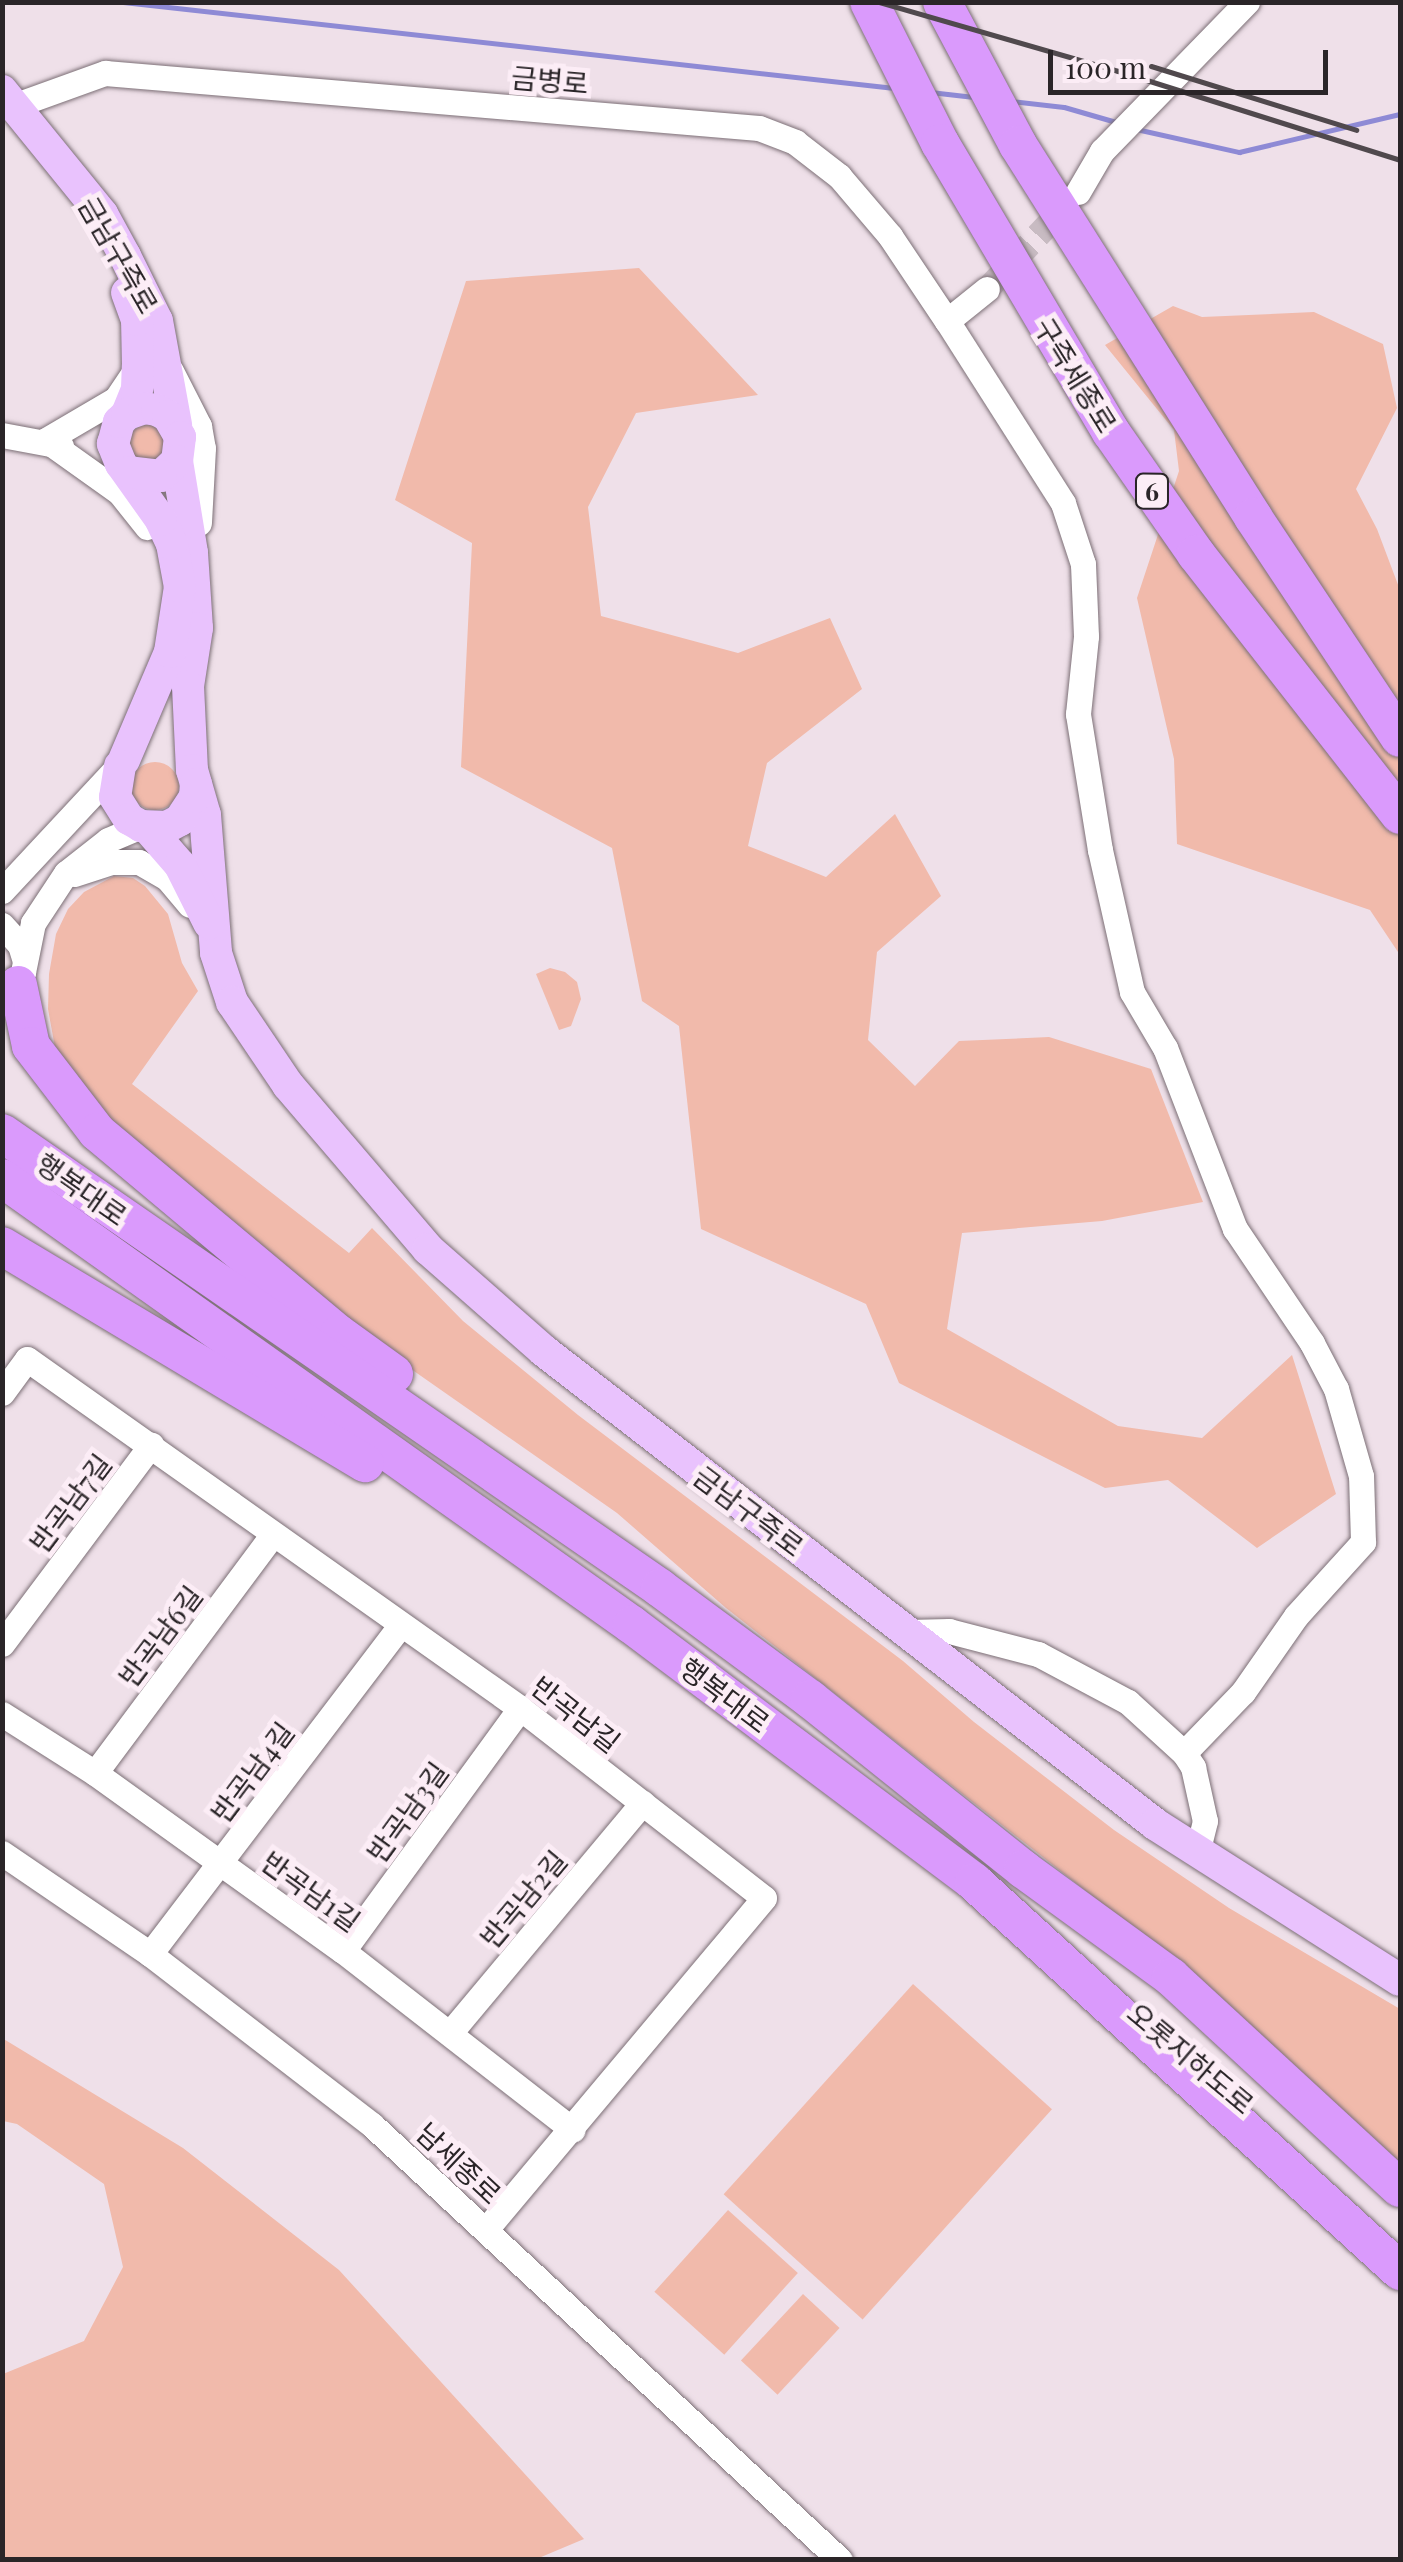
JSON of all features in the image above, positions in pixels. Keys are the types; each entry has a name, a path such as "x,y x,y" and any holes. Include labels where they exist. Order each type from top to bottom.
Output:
{"highway":[{"name":"구즉세종로","path":"870,2 889,48 940,143 1111,432 1196,554 1400,815"},
{"path":"942,2 1018,145 1253,517 1400,738"},
{"path":"15,981 31,1046 97,1132 339,1334 574,1504 660,1588"},
{"name":"행복대로","path":"2,1133 660,1588 810,1698 1023,1869 1171,1977 1400,2188"},
{"name":"행복대로","path":"2,1178 632,1625 974,1882 1400,2272"},
{"path":"2,1246 398,1483 487,1544 632,1625"},
{"name":"오롯지하도로","path":"1023,1869 1400,2209"},
{"name":"오롯지하도로","path":"974,1882 1195,2058 1400,2243"}],"main road":[{"name":"금남구즉로","path":"9,98 102,214 157,321 153,366 176,426"},
{"name":"금남구즉로","path":"123,418 153,366"},
{"path":"144,408 157,410 176,426 180,437 177,461 161,476 125,468 114,444 123,418 144,408"},
{"name":"금남구즉로","path":"177,461 192,553 186,625 188,686 194,777 205,815 213,931 221,976 254,1040 428,1249 544,1351 1197,1852 1400,1980"},
{"name":"금남구즉로","path":"125,468 172,544 186,625 122,762 115,797 129,820 144,826 180,865 213,931"},
{"path":"122,762 145,747 160,746 185,758 194,777 195,798 180,820 168,827 144,826"}],"street":[{"path":"1078,192 1102,151 1246,2"},
{"name":"금병로","path":"9,98 105,74 759,128 795,142 840,176 890,236 1063,503 1083,564 1086,636 1078,714 1100,850 1132,992 1165,1048 1235,1229 1312,1342 1336,1389 1361,1476 1362,1542 1296,1616 1243,1692 1184,1753"},
{"path":"947,321 987,289"},
{"path":"46,440 116,399 153,366 199,426 203,448 197,508 203,551 186,625"},
{"path":"46,440 123,418"},
{"path":"2,435 46,440 125,468"},
{"path":"46,440 118,492 135,510 162,560 186,625"},
{"path":"68,816 158,684"},
{"path":"2,891 122,762"},
{"path":"15,981 33,923 60,881 108,840 144,826"},
{"path":"60,881 110,862 139,862 167,878 213,931"},
{"path":"2,925 12,933 15,981"},
{"name":"반곡남길","path":"2,1393 27,1359 520,1708 764,1898 486,2229"},
{"name":"반곡남7길","path":"2,1644 150,1445"},
{"name":"반곡남6길","path":"95,1773 273,1534"},
{"name":"반곡남4길","path":"150,1954 400,1626"},
{"path":"907,1632 949,1631 1038,1654 1128,1702 1184,1753 1193,1767 1205,1821 1197,1852"},
{"name":"반곡남3길","path":"343,1951 520,1708"},
{"name":"반곡남1길","path":"2,1714 95,1773 221,1862 343,1951 573,2130"},
{"name":"반곡남2길","path":"450,2033 642,1803"},
{"name":"남세종로","path":"2,1854 150,1954 372,2124 840,2560"}],"shaded area":[{"path":"639,268 758,395 636,413 588,507 601,616 738,653 830,618 862,689 767,763 748,846 826,877 895,814 941,896 877,952 868,1040 915,1086 959,1041 1049,1037 1151,1069 1203,1202 1102,1221 962,1233 947,1329 1118,1426 1202,1438 1292,1355 1336,1494 1257,1548 1168,1480 1105,1488 899,1383 866,1304 701,1229 679,1026 642,1001 612,848 461,767 472,543 395,500 466,281"},
{"path":"1173,306 1202,317 1314,312 1383,344 1397,408 1356,489 1377,529 1400,590 1400,955 1370,910 1177,844 1174,759 1137,598 1179,471 1174,430 1105,345"},
{"path":"147,425 160,430 165,443 160,456 147,461 134,456 129,443 134,430"},
{"path":"155,762 172,769 179,786 172,803 155,810 138,803 131,786 138,769"},
{"path":"114,876 133,878 145,886 168,914 182,963 198,991 132,1084 349,1253 372,1228 463,1321 578,1415 903,1661 974,1722 1114,1830 1229,1908 1400,2009 1400,2169 1157,1947 726,1608 617,1513 361,1334 88,1104 56,1053 48,1009 49,974 56,934 68,909 84,892"},
{"path":"550,968 565,972 577,982 581,999 571,1026 559,1030 536,974"},
{"path":"913,1984 1052,2109 863,2319 724,2194"},
{"path":"2,2038 183,2148 339,2270 584,2539 534,2560 3,2559 3,2374 84,2341 123,2267 104,2184 17,2124 3,2121"},
{"path":"728,2210 798,2273 724,2355 654,2292"},
{"path":"803,2294 840,2328 778,2395 741,2361"}],"waterway":[{"path":"123,2 894,88"},
{"path":"930,92 974,97"},
{"path":"1010,101 1064,107 1116,122"},
{"path":"1136,129 1239,152 1400,114"}],"tunnel":[{"path":"987,289 1068,203"}],"railway":[{"path":"879,2 1118,71 1400,160"},
{"path":"1151,66 1356,130"}]}
